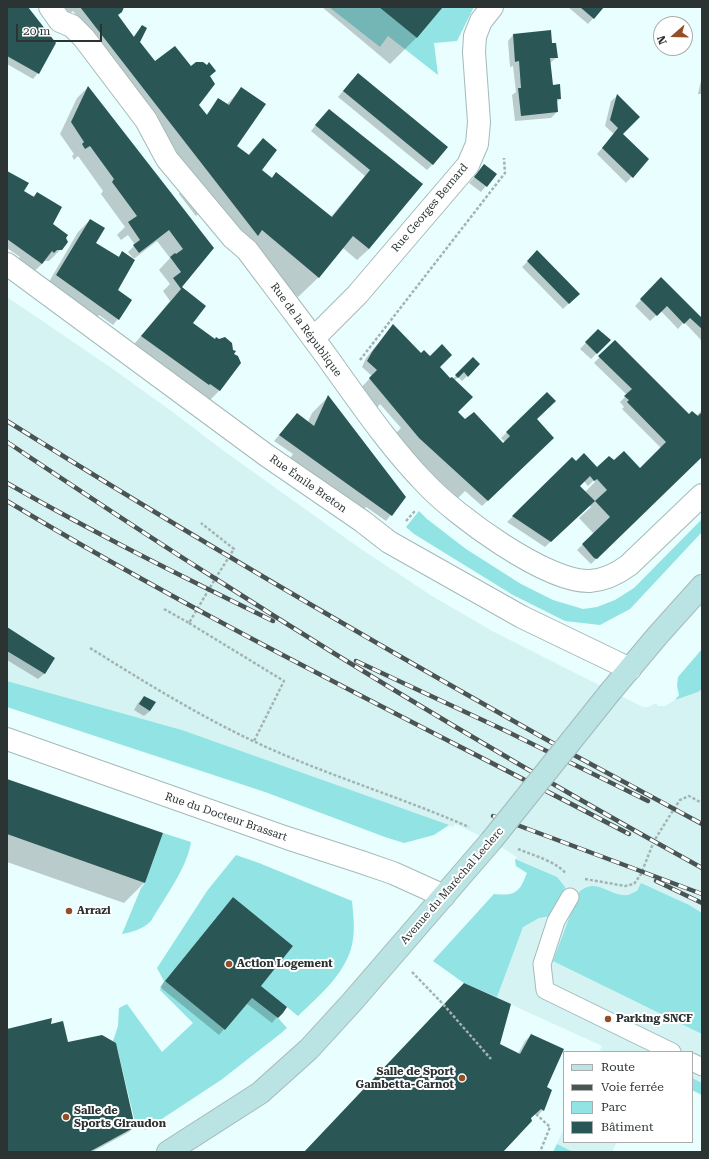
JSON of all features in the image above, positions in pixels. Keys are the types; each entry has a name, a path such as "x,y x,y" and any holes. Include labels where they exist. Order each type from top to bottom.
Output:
{"main road":[{"name":"Avenue du Maréchal Leclerc","path":"168,1152 260,1093 309,1049 444,896 483,835 702,586"}],"street":[{"name":"Rue de la République","path":"50,7 60,21 72,26 84,38 146,120 167,159 233,238 247,250 344,381 427,486 484,532 536,565 559,575 574,580 589,581 602,579 615,575 629,565 702,495"},
{"name":"Rue Georges Bernard","path":"313,338 324,329 357,295 468,165 477,144 479,122 474,52 475,36 481,21 492,7"},
{"name":"Rue Émile Breton","path":"7,264 266,455 362,521 389,542 522,617 630,669"},
{"name":"Rue du Docteur Brassart","path":"7,739 287,838 394,873 444,896"}],"lane":[{"path":"570,890 556,921 542,964 544,990 670,1051"},
{"path":"693,1062 702,1067"}],"path":[{"path":"344,381 505,173 504,158"},
{"path":"403,524 414,512 410,508"},
{"path":"189,623 234,549 201,523"},
{"path":"164,609 284,681 254,741"},
{"path":"90,648 156,690 254,741 336,775 434,812 483,835"},
{"path":"516,848 555,865 563,871 570,890 586,879 625,886 634,884 641,874 654,842 680,800 688,796 702,803"},
{"path":"412,971 491,1059"},
{"path":"536,1114 550,1127 540,1152"}],"shaded area":[{"path":"7,297 113,369 361,549 432,596 494,632 643,707 648,707 654,704 657,704 658,706 665,706 675,700 698,692 702,689 702,1095 693,1090 693,1051 600,1051 602,1046 464,983 433,961 494,894 510,895 521,887 527,873 516,866 515,859 517,857 491,841 455,824 453,827 182,730 7,681"},
{"path":"563,1130 563,1143 616,1143 612,1152 553,1152"}],"green space":[{"path":"329,7 379,7 417,38 443,7 474,7 457,41 434,43 438,75 388,36 380,47"},
{"path":"419,511 466,549 521,584 553,600 583,609 597,607 615,600 634,588 702,519 702,532 630,609 600,625 565,621 513,595 414,534 406,527"},
{"path":"702,649 702,689 698,692 675,700 679,695 677,686 678,677"},
{"path":"7,681 182,730 449,825 434,835 404,843 385,837 265,792 7,707"},
{"path":"163,833 191,842 185,862 175,882 151,921 138,930 122,934 141,888 145,883"},
{"path":"236,855 352,901 354,929 350,951 346,962 332,982 298,1016 261,986 293,946 233,897 165,981 225,1030 252,998 278,1018 287,1028 221,1080 145,1130 134,1118 116,1043 113,1041 118,1026 119,1008 127,1004 162,1052 193,1023 160,990 164,981 157,968 207,891"},
{"path":"515,859 557,877 565,887 560,903 551,916 539,918 523,927 497,997 464,983 433,961 494,894 512,894 519,889 527,873 516,866"},
{"path":"641,883 689,905 702,913 702,1034 553,961 579,892 592,886 598,886 621,895 628,895 637,891"},
{"path":"693,1078 702,1083 702,1095 693,1090"},
{"path":"557,1144 573,1152 553,1152"}],"building":[{"path":"7,7 28,7 56,43 39,74 7,56"},
{"path":"80,7 124,7 122,12 118,15 134,37 142,25 147,28 140,42 155,61 175,46 191,66 196,62 203,62 207,65 209,62 216,71 210,76 215,84 199,105 207,115 218,98 229,105 241,87 266,104 237,146 249,155 263,138 277,150 262,170 272,178 276,172 332,217 370,170 315,125 329,109 423,184 369,249 353,236 319,278 262,230 258,236"},
{"path":"379,7 443,7 417,38"},
{"path":"580,7 604,7 594,19"},
{"path":"551,30 552,43 556,43 558,58 550,58 553,85 560,84 561,99 557,99 558,112 521,116 518,88 521,88 519,61 515,62 513,34"},
{"path":"358,73 448,147 433,165 343,91"},
{"path":"88,86 214,248 182,287 206,306 193,323 215,339 216,337 219,339 225,337 232,343 233,350 236,351 234,354 238,356 241,363 220,391 210,384 209,385 141,336 181,289 173,278 181,272 170,257 183,249 169,230 139,253 133,245 140,240 128,222 137,216 112,182 114,179 90,146 85,149 82,144 84,142 71,122"},
{"path":"617,94 640,117 623,134 649,159 633,178 602,148 618,128 610,120"},
{"path":"484,164 497,174 487,187 474,177"},
{"path":"7,171 29,183 24,191 34,197 37,192 62,207 53,224 68,235 66,238 68,242 62,250 57,250 54,253 52,251 42,264 7,239"},
{"path":"90,219 105,228 96,243 119,257 122,251 135,260 118,290 132,300 119,320 56,275"},
{"path":"537,250 580,294 569,304 527,261"},
{"path":"661,277 702,318 702,329 690,318 684,324 667,306 657,316 640,299"},
{"path":"393,324 421,353 424,350 430,356 442,344 452,355 440,367 450,378 452,377 473,397 458,412 465,419 474,412 503,443 510,436 506,432 547,392 556,401 537,419 554,438 488,501 419,438 369,378 377,370 367,361"},
{"path":"598,329 611,340 597,354 585,342"},
{"path":"615,340 689,414 692,411 698,416 702,412 702,457 597,559 594,558 582,544 610,517 595,501 551,542 512,516 572,457 576,461 584,453 597,467 609,456 614,460 624,451 640,468 666,442 627,402 629,400 624,396 632,389 598,356","holes":["590,476 594,481 597,479 607,490 595,501 580,486"]},
{"path":"473,357 480,364 468,377 464,372 458,378 455,375"},
{"path":"328,395 406,497 392,516 279,435 297,413 314,426"},
{"path":"7,627 55,658 45,674 7,651"},
{"path":"144,696 156,702 150,711 139,704"},
{"path":"7,779 163,833 145,883 7,834"},
{"name":"Action Logement","path":"233,897 293,946 261,986 287,1007 283,1013 278,1018 252,998 225,1030 165,981"},
{"name":"Salle de Sport Gambetta-Carnot","path":"464,983 511,1004 500,1044 520,1054 531,1034 564,1049 547,1087 552,1090 544,1111 541,1109 531,1118 532,1121 503,1152 304,1152"},
{"path":"52,1018 51,1024 63,1021 68,1042 102,1035 116,1043 135,1127 89,1152 7,1152 7,1029"}],"railway":[{"path":"7,421 147,508 360,633 574,755 702,824"},
{"path":"7,442 164,546 396,691 579,799 702,868"},
{"path":"7,483 106,537 273,621"},
{"path":"7,501 83,546 238,631 629,834"},
{"path":"356,661 506,731 648,801"},
{"path":"493,816 702,894"},
{"path":"656,881 702,903"}],"place":[{"name":"Arrazi","path":"69,911"},
{"name":"Action Logement","path":"229,964"},
{"name":"Parking SNCF","path":"608,1019"},
{"name":"Salle de Sport Gambetta-Carnot","path":"462,1078"},
{"name":"Salle de Sports Giraudon","path":"66,1117"}]}
